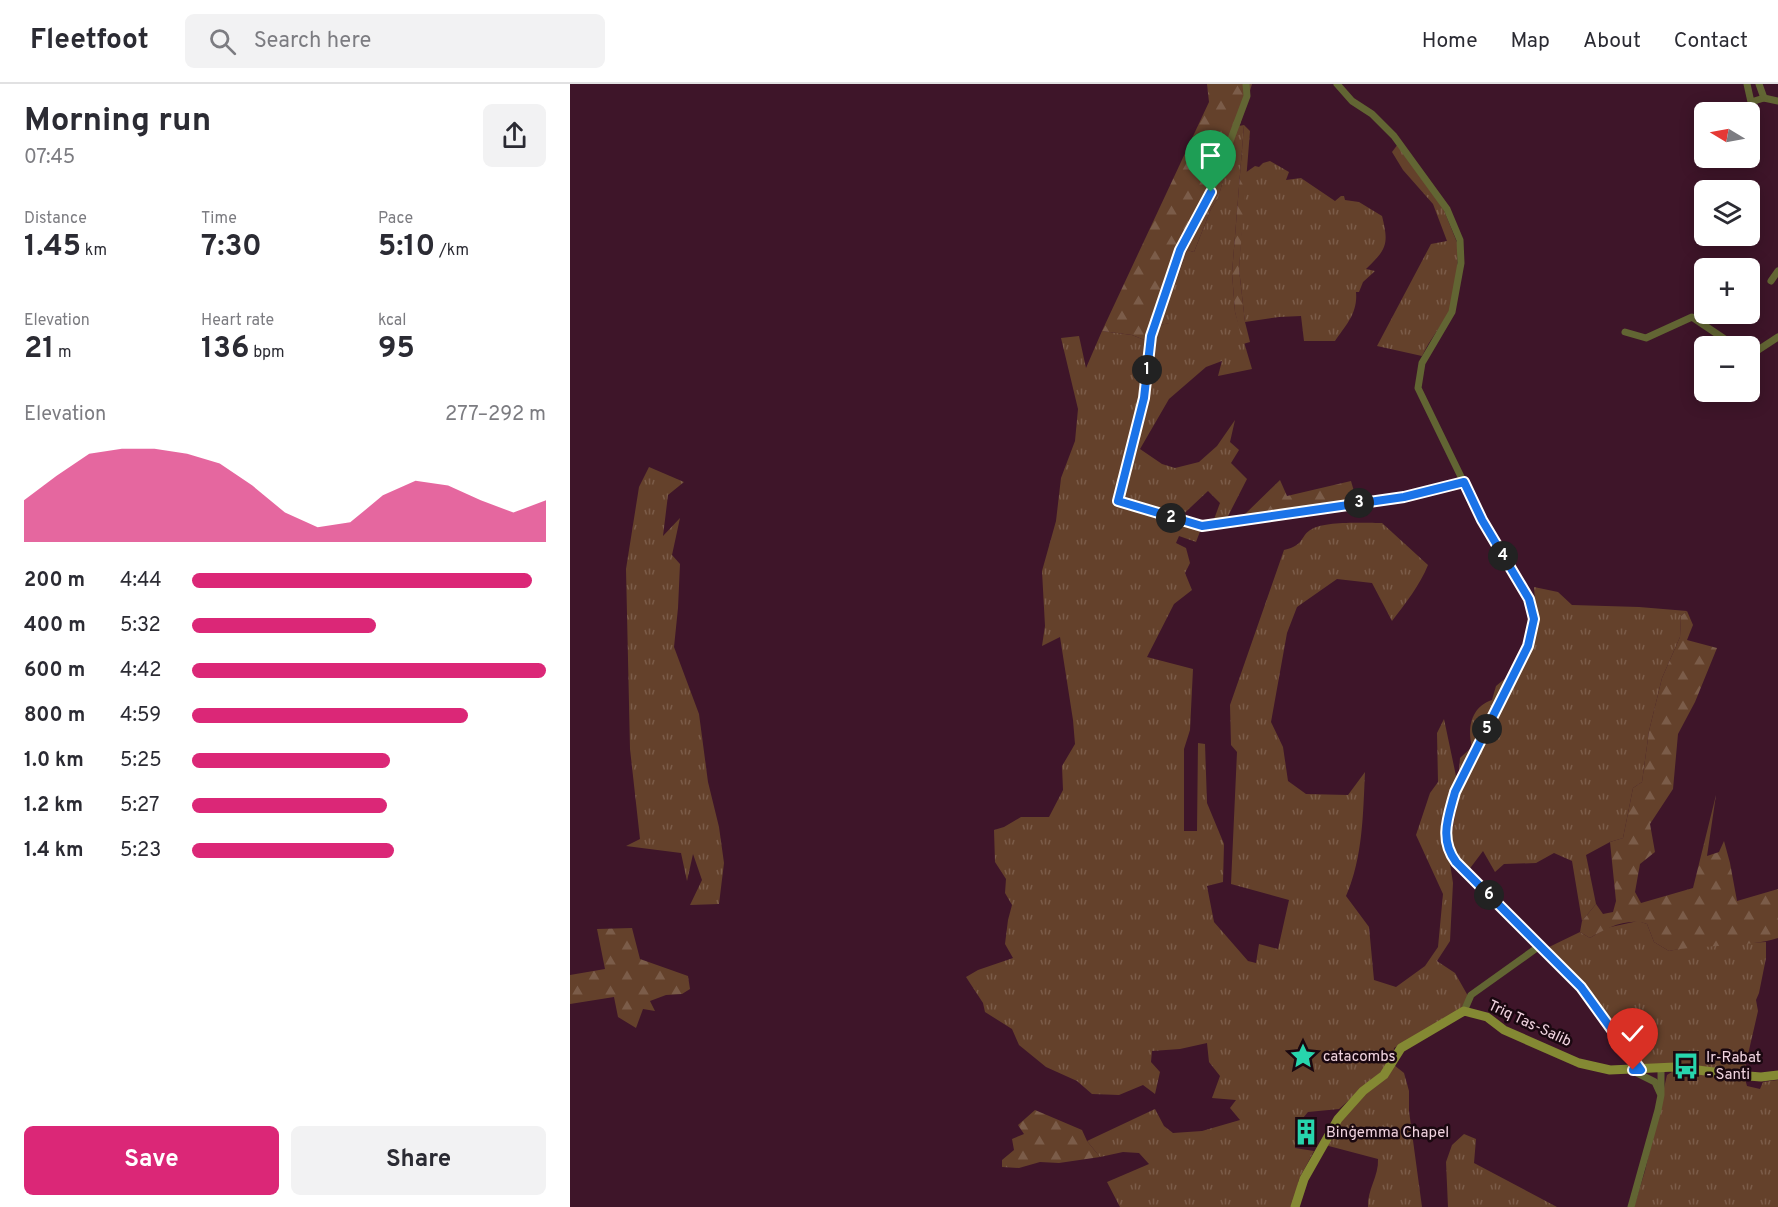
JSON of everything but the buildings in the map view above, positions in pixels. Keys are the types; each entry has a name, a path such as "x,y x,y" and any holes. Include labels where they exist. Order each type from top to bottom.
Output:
{"street":[{"path":"1246,84 1247,96 1211,192 1180,250 1151,336 1144,398 1118,501 1202,526 1404,497 1464,482"},
{"path":"1337,84 1352,101 1372,114 1394,136 1447,209 1460,240 1461,263 1452,312 1422,363 1418,388 1482,520 1529,599 1534,619 1528,646 1455,792 1448,816 1445,839 1448,851 1456,862 1581,987 1637,1070 1655,1082 1661,1095"},
{"path":"1747,84 1751,102 1764,98 1778,101"},
{"path":"1759,84 1764,98"},
{"path":"1771,281 1778,272"},
{"path":"1625,332 1646,338 1692,317 1720,336"},
{"path":"1760,349 1778,337"},
{"path":"1464,1011 1470,995 1541,945"},
{"name":"Triq Tas-Salib","path":"1295,1207 1304,1179 1338,1119 1362,1091 1384,1075 1401,1047 1464,1011 1487,1017 1504,1030 1580,1063 1610,1070 1675,1067 1761,1077 1778,1075"},
{"path":"1631,1207 1661,1095 1661,1069"}],"green space":[{"path":"1207,84 1252,84 1218,198 1211,209 1194,252 1187,250 1164,315 1170,323 1160,325 1152,343 1132,335 1102,331 1209,102"},
{"path":"1244,125 1232,273 1235,312 1252,369 1218,376 1222,361 1206,367 1169,399 1140,449 1162,464 1175,468 1199,462 1217,446 1235,420 1230,442 1239,450 1231,463 1247,479 1226,520 1213,522 1220,503 1208,491 1175,522 1201,529 1196,542 1179,536 1176,543 1186,548 1190,563 1185,573 1192,590 1174,604 1147,657 1193,669 1190,730 1184,749 1184,831 1197,831 1198,743 1205,744 1207,803 1224,844 1223,882 1207,886 1214,922 1248,961 1256,963 1259,944 1278,949 1289,900 1231,884 1237,752 1231,745 1230,705 1284,550 1296,546 1308,532 1318,526 1382,523 1428,565 1421,580 1392,621 1372,583 1337,579 1297,607 1287,633 1271,722 1283,747 1288,781 1306,794 1348,795 1365,772 1359,851 1346,896 1369,927 1374,980 1396,987 1425,966 1438,947 1443,894 1416,835 1430,793 1438,782 1437,733 1444,719 1456,776 1443,842 1449,857 1453,883 1450,941 1437,961 1455,973 1468,996 1461,1009 1394,1048 1393,1058 1383,1053 1391,1059 1383,1070 1339,1109 1308,1112 1297,1125 1295,1148 1314,1151 1299,1179 1293,1207 1120,1207 1107,1182 1149,1164 1139,1153 1123,1152 1100,1157 1087,1141 1155,1109 1164,1126 1173,1133 1202,1131 1240,1120 1230,1108 1236,1100 1212,1098 1220,1076 1209,1062 1207,1043 1180,1049 1152,1051 1151,1062 1160,1072 1155,1094 1143,1085 1119,1095 1092,1094 1077,1081 1046,1067 1019,1045 1012,1029 985,1012 983,1003 966,977 978,970 1013,958 1005,944 1012,905 1005,893 1006,879 995,862 994,830 1021,817 1049,817 1063,790 1062,766 1075,744 1060,637 1042,646 1045,626 1042,571 1056,521 1061,478 1075,441 1078,409 1061,338 1079,336 1086,368 1102,331 1132,335 1152,343 1160,325 1169,323 1164,315 1187,250 1194,252 1211,209 1218,198 1239,126"},
{"path":"1244,125 1250,131 1239,269 1245,322 1250,342 1243,344 1235,312 1232,273"},
{"path":"1398,144 1443,208 1458,245 1457,276 1450,311 1422,356 1377,346 1431,244 1447,241 1433,204 1403,170 1392,152"},
{"path":"1270,161 1289,172 1286,180 1301,178 1335,201 1344,196 1345,200 1359,202 1382,216 1386,240 1382,251 1366,269 1375,271 1363,282 1359,292 1356,292 1353,313 1335,341 1304,341 1301,316 1245,322 1239,269 1245,173 1255,166 1259,167"},
{"path":"649,467 684,482 668,495 663,536 680,518 672,555 680,564 674,647 699,714 708,782 719,827 724,863 719,904 690,905 702,880 693,854 687,881 681,853 626,846 640,839 630,749 626,569 639,487"},
{"path":"1280,480 1287,496 1351,481 1357,502 1242,517"},
{"path":"1534,587 1558,592 1572,605 1687,611 1681,616 1680,637 1662,678 1649,731 1642,782 1633,788 1623,838 1586,855 1596,904 1582,921 1572,861 1554,853 1536,863 1504,864 1495,872 1483,851 1468,871 1450,843 1460,789 1500,711 1537,628"},
{"path":"1687,611 1693,625 1687,640 1717,648 1695,702 1678,734 1673,789 1650,824 1655,852 1640,864 1635,892 1641,903 1693,888 1716,795 1707,856 1719,852 1724,841 1737,901 1778,889 1778,938 1752,943 1669,951 1654,942 1647,924 1632,922 1610,927 1590,938 1580,932 1582,921 1596,904 1603,914 1613,912 1616,901 1610,842 1623,838 1633,788 1642,782 1649,731 1662,678 1680,637 1681,616"},
{"path":"1513,672 1458,783 1460,758 1472,747 1470,733 1472,719 1479,708 1492,700 1496,686"},
{"path":"1638,921 1647,924 1654,942 1669,951 1692,946 1766,942 1766,958 1756,1000 1758,1011 1744,1072 1641,1066 1580,982 1547,948 1580,932 1590,938 1606,928"},
{"path":"632,928 640,959 688,976 690,989 682,994 666,995 650,1001 655,1011 643,1009 636,1028 618,1017 614,997 570,1004 570,975 605,969 597,929"},
{"path":"1394,1065 1404,1073 1409,1091 1409,1111 1422,1207 1368,1207 1378,1159 1325,1145 1365,1092"},
{"path":"1675,1070 1745,1079 1747,1086 1760,1089 1763,1082 1778,1080 1778,1207 1634,1207 1645,1171 1667,1075"},
{"path":"1035,1110 1082,1130 1087,1141 1100,1157 1059,1163 1040,1162 1019,1168 1002,1167 1002,1160 1014,1150 1012,1139 1024,1134 1018,1125"},
{"path":"1464,1134 1476,1139 1474,1163 1557,1207 1448,1207 1446,1162 1452,1145"}],"place":[{"name":"catacombs","path":"1303,1056"},
{"name":"Ir-Rabat - Santi","path":"1686,1066"},
{"name":"Binġemma Chapel","path":"1306,1132"}],"route":[{"path":"1211,192 1180,250 1151,336 1144,398 1118,501 1202,526 1404,497 1464,482 1482,520 1529,599 1534,619 1528,646 1455,792 1448,816 1445,839 1448,851 1456,862 1581,987 1641,1070 1633,1070"}]}
